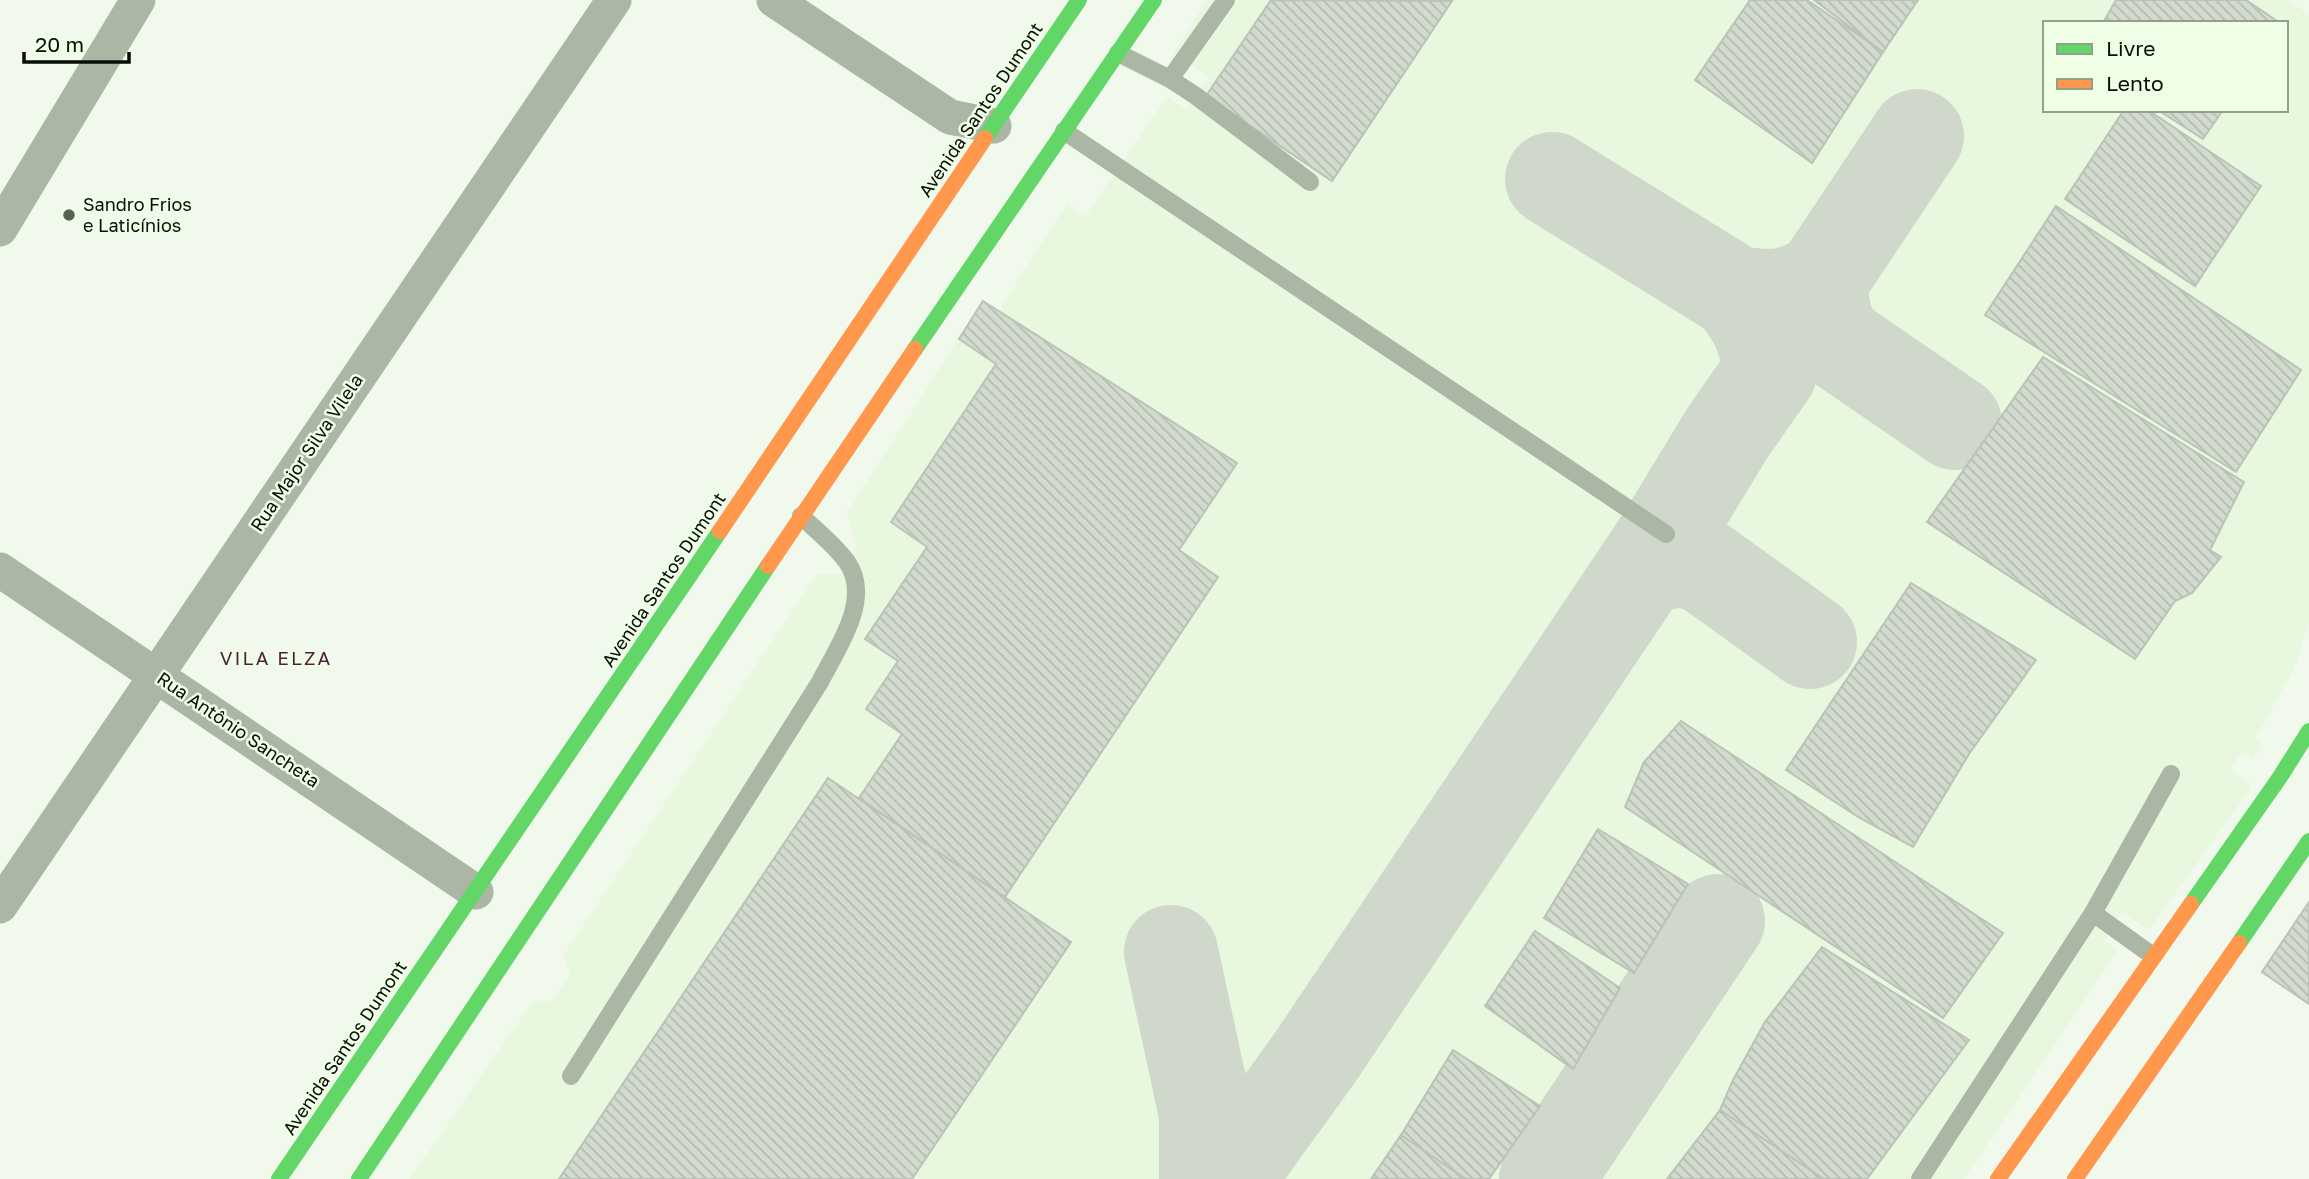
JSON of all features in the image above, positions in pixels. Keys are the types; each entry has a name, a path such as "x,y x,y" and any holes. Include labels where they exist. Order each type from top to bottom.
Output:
{"main road":[{"name":"Avenida Santos Dumont","path":"279,1179 1002,128 1079,0"},
{"path":"359,1179 1055,138 1118,53 1153,0"},
{"path":"1998,1179 2280,777 2309,731"},
{"path":"2075,1179 2309,841"}],"street":[{"path":"0,229 138,0"},
{"name":"Rua Major Silva Vilela","path":"0,906 614,0"},
{"path":"774,0 950,117 1002,128"},
{"name":"Rua Antônio Sancheta","path":"0,570 476,892"}],"lane":[{"path":"1170,79 1226,0"},
{"path":"1118,53 1170,79 1311,182"},
{"path":"1055,138 1666,534"},
{"path":"571,1076 820,682 849,625 857,588 848,562 801,516"},
{"path":"1920,1179 2093,914 2171,774"},
{"path":"2093,914 2153,956"}],"shaded area":[{"path":"1207,0 2288,0 2309,15 2309,622 2295,667 2255,738 2262,746 2253,760 2242,752 2230,768 2252,786 2149,930 2122,912 2104,940 2117,951 1964,1179 410,1179 533,1001 553,1001 570,974 564,954 817,574 839,575 857,546 847,513 983,301 999,310 1067,204 1085,217 1167,97 1186,109 1210,77 1173,53"}],"building":[{"path":"1271,0 1452,1 1332,181 1206,96"},
{"path":"1750,0 1807,0 1883,52 1812,163 1695,80"},
{"path":"1814,0 1918,0 1883,52"},
{"path":"2116,0 2246,0 2277,21 2104,21"},
{"path":"2123,112 2151,112 2261,186 2195,286 2065,199"},
{"path":"2161,112 2222,112 2203,139"},
{"path":"2056,206 2301,370 2236,472 1985,315"},
{"path":"983,301 1237,463 1179,550 1218,577 1005,897 859,798 902,734 866,709 898,661 865,639 927,547 891,522 996,364 959,339"},
{"path":"2043,357 2244,482 2210,550 2221,557 2192,593 2175,601 2135,659 1927,522"},
{"path":"1911,583 2036,660 1969,754 1913,847 1858,817 1786,770"},
{"path":"1681,721 2003,933 1943,1018 1625,807 1644,762"},
{"path":"828,778 1071,942 912,1179 559,1179"},
{"path":"1598,829 1688,884 1634,973 1544,918"},
{"path":"2309,902 2309,1004 2262,972"},
{"path":"1535,931 1620,988 1573,1069 1485,1006"},
{"path":"1822,947 1969,1040 1867,1179 1824,1179 1720,1110 1765,1022"},
{"path":"1453,1050 1540,1106 1489,1179 1466,1179 1401,1135"},
{"path":"1720,1110 1824,1179 1667,1179"},
{"path":"1401,1135 1466,1179 1371,1179"}],"taxiway":[{"path":"1821,280 1917,136"},
{"path":"1552,179 1736,293"},
{"path":"1227,1179 1312,1062 1666,534 1728,432 1770,372 1759,330 1736,293 1780,295 1821,280 1826,321 1837,342 1955,423"},
{"path":"1639,574 1656,565 1678,560 1703,565 1810,642"},
{"path":"1546,1179 1718,921"},
{"path":"1171,952 1206,1114 1206,1179"}],"traffic: fast":[{"path":"985,138 1079,0"},
{"path":"915,349 1154,0"},
{"path":"279,1179 720,531"},
{"path":"359,1179 768,566"},
{"path":"2191,904 2309,731"},
{"path":"2239,943 2309,841"}],"traffic: slow":[{"path":"720,531 985,138"},
{"path":"768,566 915,349"},
{"path":"1998,1179 2191,904"},
{"path":"2075,1179 2239,943"}],"place":[{"name":"Sandro Frios e Laticínios","path":"69,215"}],"district":[{"name":"VILA ELZA","path":"276,658"}]}
